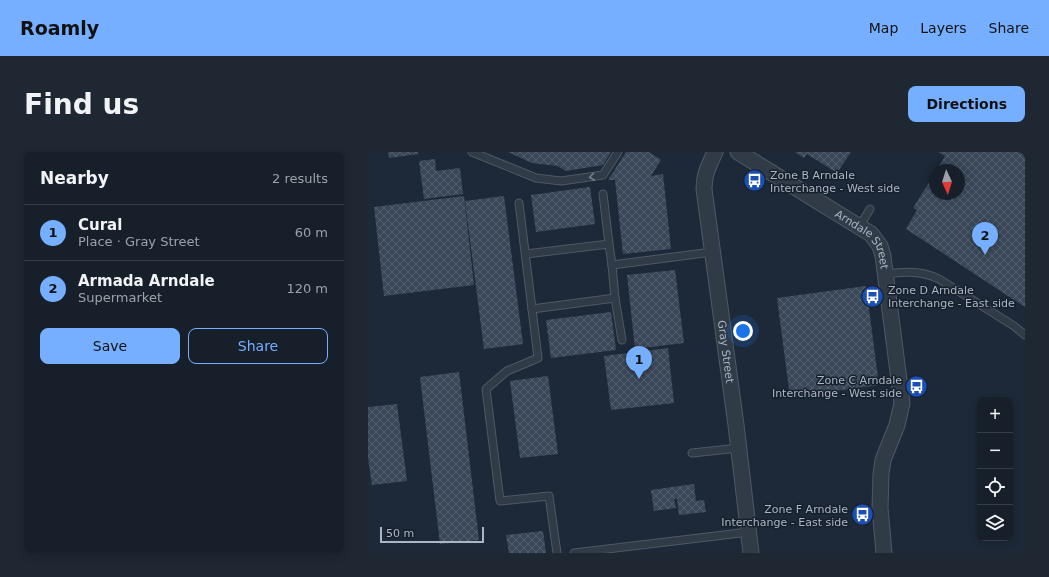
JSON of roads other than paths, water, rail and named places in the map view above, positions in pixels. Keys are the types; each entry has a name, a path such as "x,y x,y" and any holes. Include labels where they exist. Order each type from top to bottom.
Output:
{"street":[{"name":"Gray Street","path":"715,152 704,179 712,252 752,553"},
{"name":"Arndale Street","path":"738,152 870,234 880,246 884,256 886,274"},
{"path":"884,553 880,508 881,474 883,460 897,425 902,402 886,274"}],"lane":[{"path":"472,152 536,178 561,181 604,175 618,152"},
{"path":"603,194 615,298 622,340"},
{"path":"519,203 538,358 507,371 486,389 500,501 549,496 557,553"},
{"path":"859,227 870,209"},
{"path":"526,254 609,244"},
{"path":"612,265 712,252"},
{"name":"Arndale Street","path":"886,274 918,272 929,274 1014,326 1025,335"},
{"path":"532,309 615,298"},
{"path":"692,453 739,448"},
{"path":"574,553 749,532"}],"place":[{"name":"Zone B Arndale Interchange - West side","path":"755,181"},
{"name":"Armada Arndale","path":"985,255"},
{"name":"Zone D Arndale Interchange - East side","path":"872,296"},
{"name":"Cural","path":"639,379"},
{"name":"Zone C Arndale Interchange - West side","path":"917,386"},
{"name":"Zone F Arndale Interchange - East side","path":"863,515"}]}
